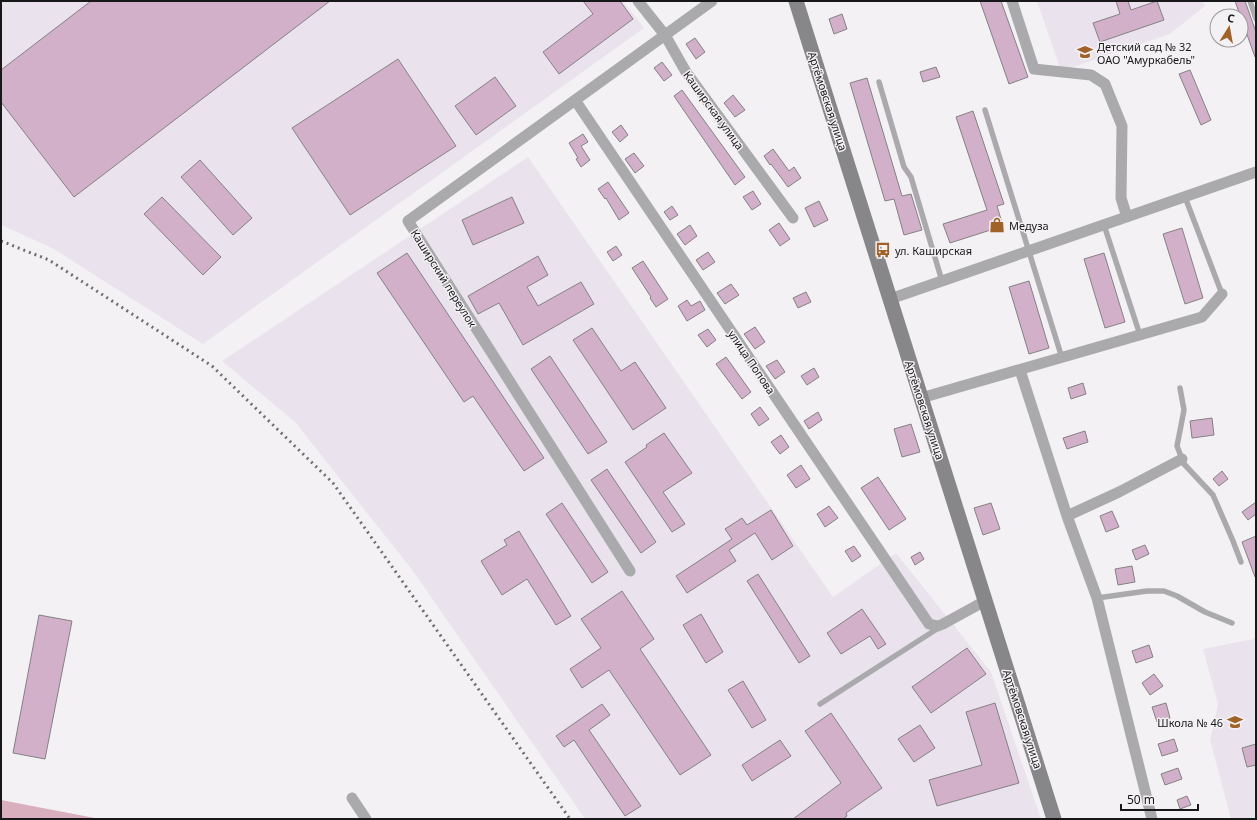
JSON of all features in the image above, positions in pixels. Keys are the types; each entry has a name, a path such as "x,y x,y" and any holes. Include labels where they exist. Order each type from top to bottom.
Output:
{"street":[{"name":"Каширская улица","path":"638,1 664,35 686,72 793,218"},
{"name":"Каширский переулок","path":"630,571 408,221 712,1"},
{"name":"Артёмовская улица","path":"796,1 1054,819"},
{"path":"1012,1 1034,69 1091,75 1105,84 1122,126 1121,198 1127,217"},
{"name":"улица Попова","path":"575,100 929,624 938,626 953,619"},
{"path":"890,299 1256,172"},
{"path":"921,398 1202,317 1222,294"},
{"path":"1020,370 1067,516 1097,598 1152,819"},
{"path":"1067,516 1119,492 1182,459"},
{"path":"953,619 985,601"},
{"path":"352,798 366,819"}],"lane":[{"path":"1250,1 1256,19"},
{"path":"879,82 904,167 912,177 942,281"},
{"path":"985,110 1062,358"},
{"path":"1186,197 1222,294"},
{"path":"1104,225 1140,335"},
{"path":"1180,388 1184,410 1177,446 1184,464 1213,495 1241,562"},
{"path":"1097,598 1146,591 1164,591 1177,596 1205,612 1232,623"},
{"path":"820,704 953,619"}],"shaded area":[{"path":"1,1 623,1 644,28 203,344 52,248 1,225"},
{"name":"Детский сад № 32 ОАО \"Амуркабель\"","path":"1037,1 1203,1 1205,6 1170,34 1061,71"},
{"path":"528,157 833,597 896,553 991,672 1041,819 585,819 413,571 295,422 222,361"},
{"name":"Школа № 46","path":"1256,636 1256,819 1231,819 1210,740 1218,704 1203,649 1253,639"},
{"path":"1,800 100,819 1,819"}],"building":[{"path":"91,1 330,1 74,197 1,102 1,70"},
{"path":"583,1 620,1 633,19 559,74 543,52 593,14"},
{"path":"980,1 1001,1 1028,77 1009,84"},
{"path":"1116,1 1128,1 1131,10 1157,1 1164,20 1100,42 1093,23 1120,14"},
{"path":"1235,1 1245,1 1247,8 1238,8"},
{"path":"1249,12 1256,32 1255,57 1249,40"},
{"path":"842,14 847,29 834,34 829,19"},
{"path":"695,38 705,52 696,59 686,44"},
{"path":"398,59 456,146 350,215 292,128"},
{"path":"662,62 672,75 664,81 654,68"},
{"path":"936,67 940,77 923,82 920,72"},
{"path":"1190,70 1211,120 1201,125 1179,74"},
{"path":"495,77 516,106 476,135 455,106"},
{"path":"867,78 902,196 911,194 922,230 904,235 894,199 885,201 850,83"},
{"path":"682,90 745,177 735,185 674,96"},
{"path":"733,95 745,110 735,117 724,103"},
{"path":"973,111 1004,204 997,206 1003,226 950,243 943,224 987,210 956,117"},
{"path":"621,125 628,135 620,142 612,132"},
{"path":"583,134 588,142 581,146 590,160 581,167 576,159 578,158 569,143"},
{"path":"773,149 789,171 794,167 801,178 788,187 764,156"},
{"path":"634,153 644,166 635,173 625,159"},
{"path":"200,160 252,218 233,235 181,177"},
{"path":"608,182 629,213 619,220 606,198 605,199 598,189"},
{"path":"753,191 761,204 752,210 743,197"},
{"path":"162,197 221,257 203,275 144,214"},
{"path":"512,197 524,223 473,245 462,220"},
{"path":"819,201 828,220 814,227 805,208"},
{"path":"672,206 678,215 670,220 664,212"},
{"path":"779,223 790,239 780,246 769,230"},
{"path":"690,225 697,236 685,245 677,234"},
{"path":"1182,228 1203,298 1185,304 1163,234"},
{"path":"616,246 622,255 613,261 607,252"},
{"path":"708,252 715,262 703,270 696,260"},
{"path":"407,253 544,458 524,471 473,396 464,402 377,273"},
{"path":"1104,253 1125,322 1105,328 1084,259"},
{"path":"538,256 548,275 527,287 538,306 581,282 594,304 523,345 499,303 478,314 468,296"},
{"path":"643,261 668,299 656,307 632,268"},
{"path":"1029,281 1049,348 1029,354 1009,287"},
{"path":"731,284 739,295 725,304 717,293"},
{"path":"806,292 811,302 798,308 793,298"},
{"path":"687,300 691,306 700,301 705,310 687,321 678,306"},
{"path":"755,327 765,342 755,349 744,334"},
{"path":"592,328 621,371 635,362 666,408 633,430 573,340"},
{"path":"708,329 716,340 707,347 698,335"},
{"path":"550,356 607,442 588,454 531,369"},
{"path":"726,357 751,392 742,399 716,364"},
{"path":"777,360 785,372 775,379 766,366"},
{"path":"814,368 819,377 807,385 801,376"},
{"path":"1083,383 1086,394 1071,399 1068,388"},
{"path":"760,407 769,419 759,426 751,414"},
{"path":"818,412 822,420 809,429 804,421"},
{"path":"1212,418 1214,435 1192,438 1190,421"},
{"path":"911,424 920,452 902,457 894,429"},
{"path":"1085,431 1088,442 1067,449 1063,438"},
{"path":"664,433 692,473 663,492 685,524 672,532 625,462"},
{"path":"781,435 789,447 780,454 771,442"},
{"path":"801,465 810,479 796,488 787,475"},
{"path":"607,469 656,542 641,553 591,480"},
{"path":"1222,471 1228,479 1219,486 1213,479"},
{"path":"878,477 906,519 889,530 861,488"},
{"path":"1256,502 1256,514 1248,520 1242,512"},
{"path":"562,503 608,572 592,583 546,514"},
{"path":"991,503 1000,529 983,535 974,508"},
{"path":"829,506 838,518 825,527 817,514"},
{"path":"771,510 793,546 772,560 755,533 729,550 736,561 687,593 676,576 732,539 725,529 742,518 747,525"},
{"path":"1112,511 1119,527 1106,532 1100,516"},
{"path":"519,531 571,616 556,625 527,579 502,595 481,561 507,545 504,540"},
{"path":"1256,536 1256,577 1255,577 1242,542"},
{"path":"1145,545 1149,554 1136,560 1132,550"},
{"path":"854,546 861,556 852,562 845,551"},
{"path":"920,552 924,559 915,565 911,557"},
{"path":"1132,566 1135,582 1118,585 1115,569"},
{"path":"758,574 810,656 799,663 747,581"},
{"path":"622,591 654,639 640,649 711,755 680,775 609,670 582,688 570,669 601,648 581,619"},
{"path":"862,609 886,644 878,649 870,636 841,654 827,633"},
{"path":"701,614 723,652 706,663 683,625"},
{"path":"39,615 72,621 45,759 13,753"},
{"path":"1149,645 1153,657 1136,663 1132,651"},
{"path":"967,648 986,674 931,713 912,687"},
{"path":"1154,674 1163,686 1150,695 1142,683"},
{"path":"743,681 766,720 752,728 728,690"},
{"path":"995,703 1019,783 937,806 929,780 982,765 966,712"},
{"path":"1166,703 1170,718 1157,722 1152,707"},
{"path":"602,704 610,715 589,730 641,806 625,816 574,740 564,747 556,736"},
{"path":"831,713 882,788 846,813 847,816 843,819 793,819 841,783 805,731"},
{"path":"920,725 935,748 914,762 898,739"},
{"path":"1174,739 1178,751 1162,756 1158,744"},
{"path":"780,740 791,756 752,781 742,765"},
{"path":"1256,744 1256,765 1247,767 1242,748"},
{"path":"1178,768 1182,779 1165,785 1161,774"},
{"path":"1187,796 1191,805 1180,809 1177,800"}],"railway":[{"path":"1,241 49,260 212,366 333,483 570,819"}],"place":[{"name":"Детский сад № 32 ОАО \"Амуркабель\"","path":"1085,52"},
{"name":"Медуза","path":"997,225"},
{"name":"ул. Каширская","path":"883,250"},
{"name":"Школа № 46","path":"1235,722"}]}
